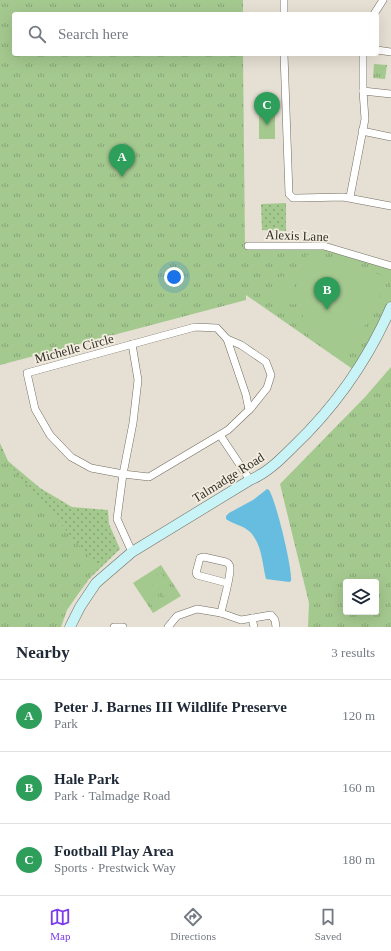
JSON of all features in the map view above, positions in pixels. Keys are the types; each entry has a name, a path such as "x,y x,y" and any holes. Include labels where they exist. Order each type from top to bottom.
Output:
{"street":[{"path":"284,0 284,12"},
{"path":"375,12 383,0"},
{"path":"379,50 391,52"},
{"path":"284,56 290,194 293,198 350,198 391,206"},
{"path":"350,198 365,119 363,56"},
{"path":"363,91 391,94"},
{"path":"362,131 391,138"},
{"name":"Alexis Lane","path":"248,246 324,246 391,266"},
{"name":"Talmadge Road","path":"70,627 80,607 96,583 132,552 250,480 260,476 282,458 321,419 340,395 357,371 374,342 391,307"},
{"name":"Michelle Circle","path":"195,327 217,328 227,339 241,345 266,362 271,375 267,388 249,410 228,430 149,477 91,468 71,457 50,435 35,409 27,373 132,344 195,327"},
{"path":"227,339 246,395 249,410"},
{"path":"132,344 138,380 133,423 122,474 117,519 132,552"},
{"path":"220,435 250,480"},
{"path":"221,613 230,569 229,564 204,557 200,558 196,573 197,575 227,583"},
{"path":"168,627 177,616 197,609 221,613 241,620 271,615 275,620 276,627"},
{"path":"252,618 254,627"},
{"path":"114,627 124,627"}],"green space":[{"path":"0,0 243,0 243,12 12,12 12,56 243,56 245,248 315,245 391,266 391,301 383,319 354,370 246,295 246,300 0,365"},
{"path":"374,64 387,65 385,79 373,78"},
{"path":"259,112 275,112 275,139 259,139"},
{"path":"286,203 286,231 262,230 261,204"},
{"path":"307,255 323,256 383,276 386,283 351,354 314,331 305,320 299,306 298,283"},
{"path":"294,276 295,304 278,305 277,277"},
{"path":"391,367 391,627 308,627 309,603 280,484 365,397"},
{"path":"0,443 8,461 40,488 72,507 108,510 109,524 120,549 89,579 65,612 0,627"},
{"path":"0,454 97,566 67,610 61,627 0,627"},
{"path":"161,565 181,596 153,613 133,583"},
{"path":"161,573 174,592 165,598 152,578"},
{"path":"149,580 161,600 152,606 140,586"}],"water":[{"path":"267,489 272,496 276,507 283,536 291,575 291,581 289,582 266,579 257,541 249,531 226,519 226,516 229,513 253,500"}],"place":[{"name":"Football Play Area","path":"267,125"},
{"name":"Peter J. Barnes III Wildlife Preserve","path":"122,177"},
{"name":"Hale Park","path":"327,310"}]}
